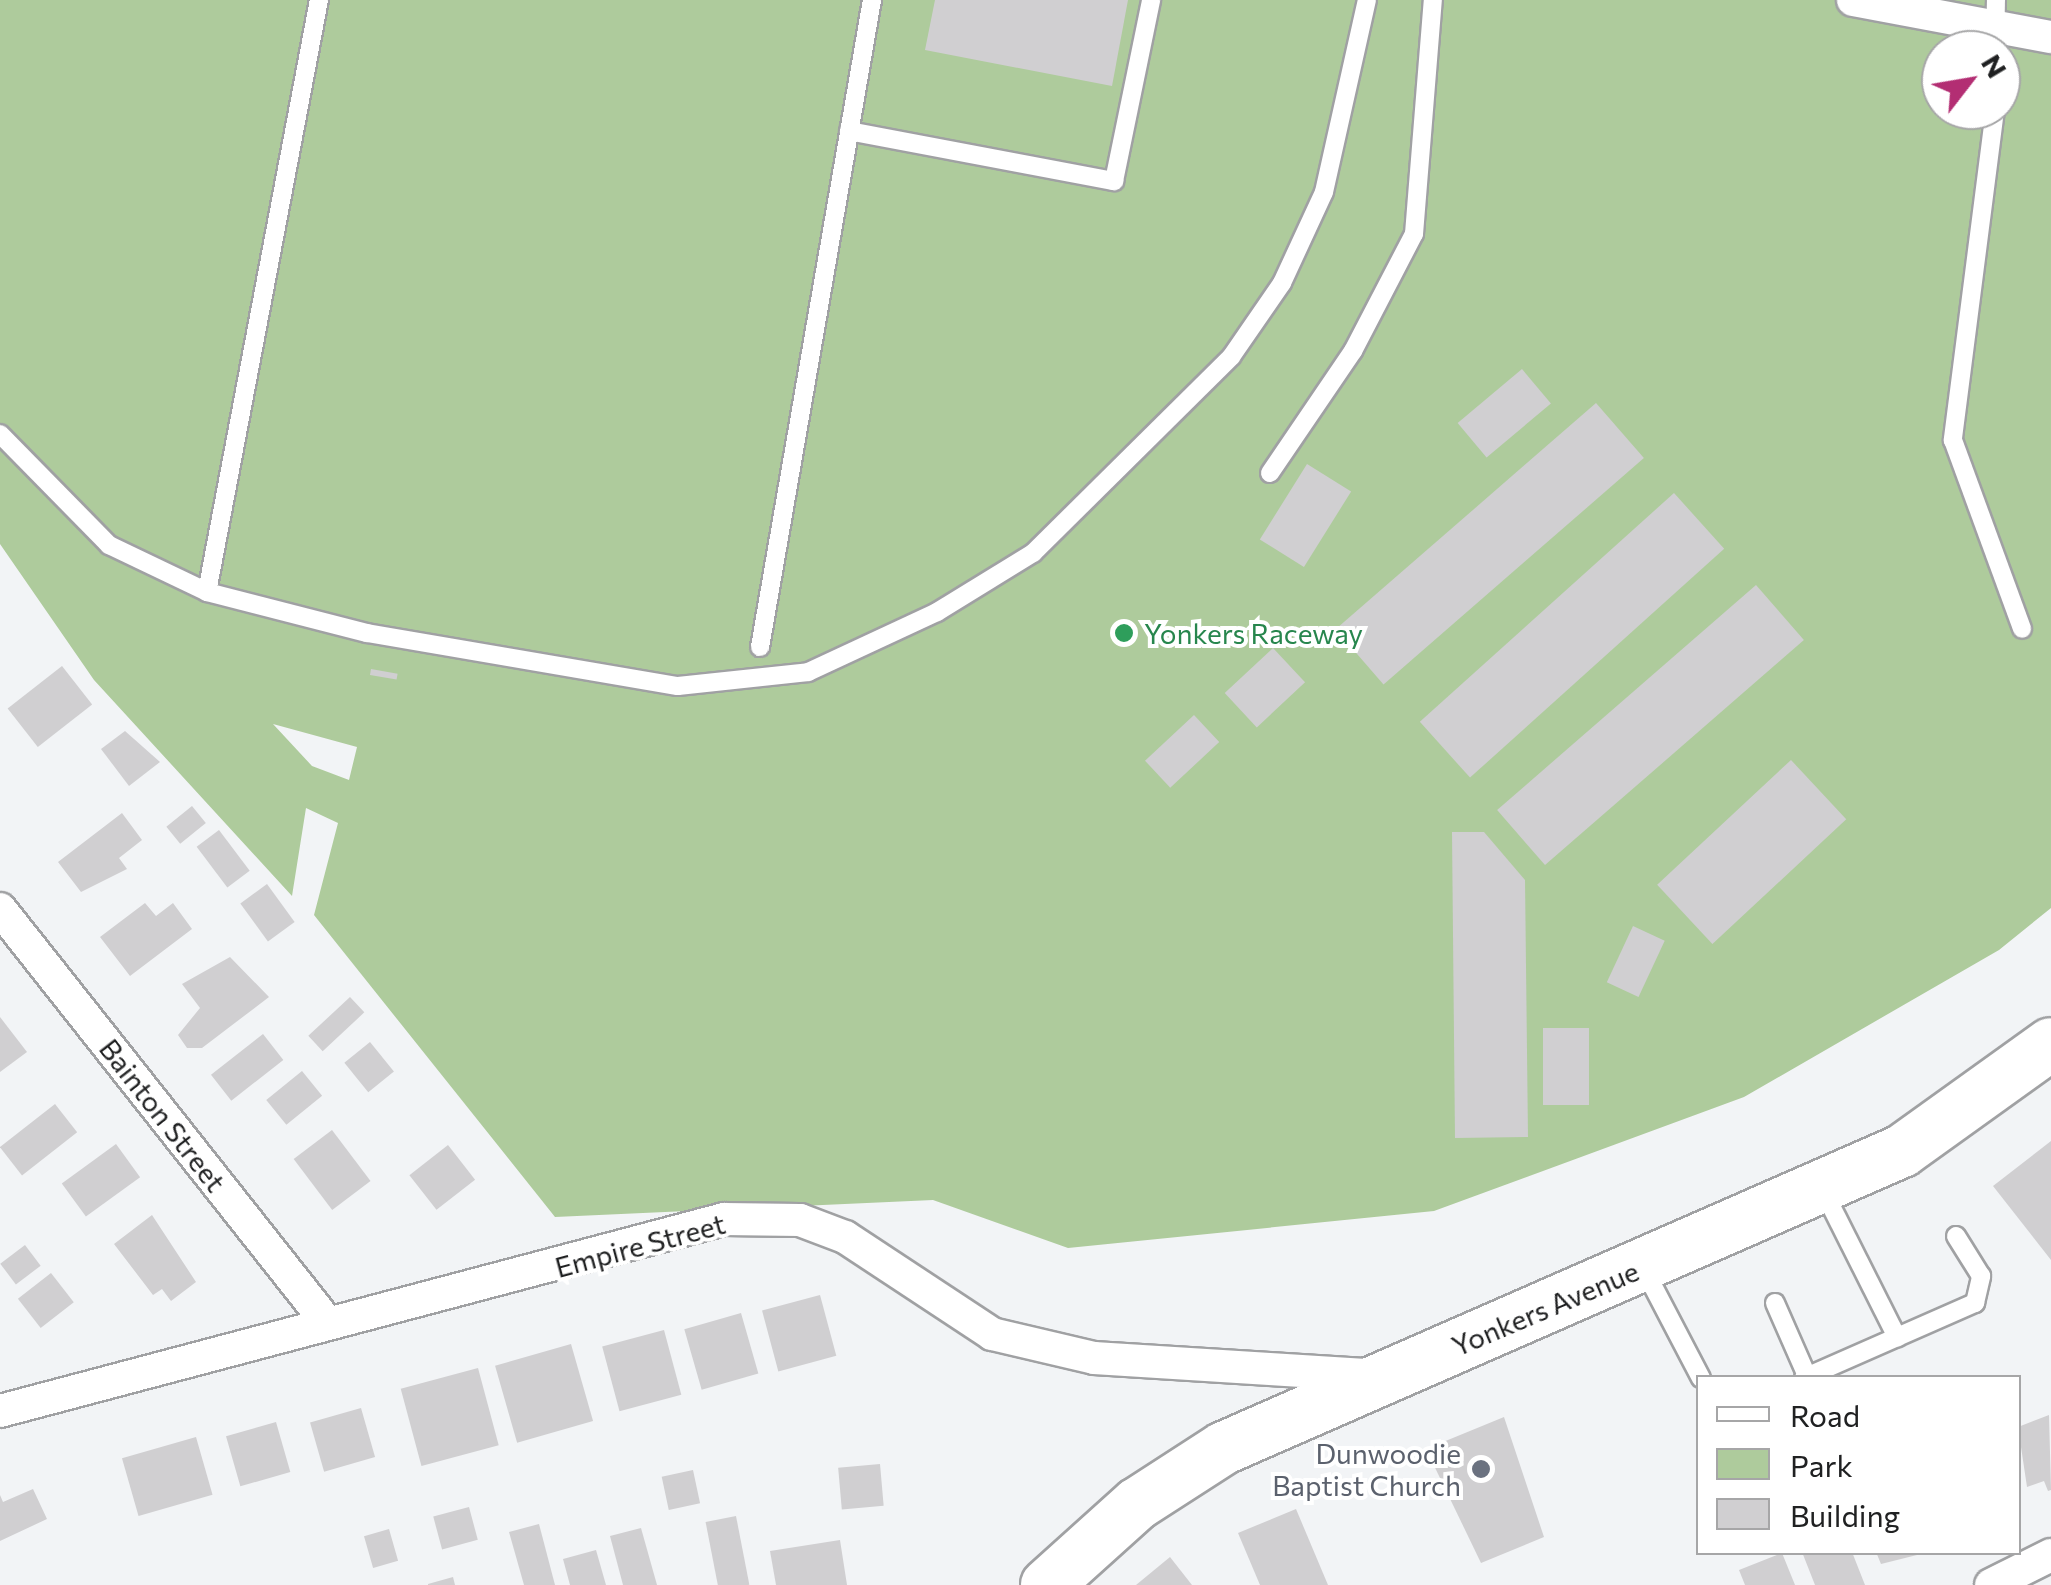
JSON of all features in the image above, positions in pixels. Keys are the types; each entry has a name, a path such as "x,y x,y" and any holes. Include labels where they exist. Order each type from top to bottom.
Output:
{"main road":[{"name":"Yonkers Avenue","path":"1048,1585 1137,1504 1224,1448 1381,1376 1902,1152 2051,1044"}],"street":[{"path":"1853,0 2051,37"},
{"name":"Bainton Street","path":"0,909 326,1321"},
{"name":"Empire Street","path":"0,1411 326,1321 570,1266 724,1218 800,1220 845,1237 992,1334 1094,1358 1381,1376"},
{"path":"1990,1585 2051,1554"}],"lane":[{"path":"207,592 320,0"},
{"path":"760,647 872,0"},
{"path":"849,131 1114,181 1151,0"},
{"path":"0,434 109,544 207,592 368,632 678,686 749,685 876,644 1034,553 1231,357 1282,283 1324,192 1367,0"},
{"path":"1270,473 1353,351 1414,234 1433,0"},
{"path":"1992,130 1953,440 2022,629"},
{"path":"1822,1188 1896,1337"},
{"path":"1810,1375 1984,1292 1956,1236"},
{"path":"1642,1266 1699,1375"},
{"path":"1775,1304 1805,1375"}],"green space":[{"name":"Yonkers Raceway","path":"0,0 2051,0 2051,908 1999,950 1744,1097 1434,1211 1068,1248 933,1200 555,1217 314,915 338,823 306,808 292,896 94,680 0,544","holes":["273,724 357,747 349,780 312,766"]}],"building":[{"path":"935,0 1128,0 1112,86 925,50"},
{"path":"1522,369 1551,403 1487,457 1458,423"},
{"path":"1596,403 1644,458 1384,684 1336,629"},
{"path":"1307,464 1351,492 1304,567 1260,539"},
{"path":"1674,493 1724,549 1470,778 1420,722"},
{"path":"1756,585 1804,640 1545,865 1497,810"},
{"path":"1273,648 1305,682 1257,727 1225,693"},
{"path":"62,666 92,705 38,747 8,708"},
{"path":"371,669 398,674 397,680 370,675"},
{"path":"1194,715 1219,742 1170,788 1145,761"},
{"path":"125,731 160,762 129,786 101,749"},
{"path":"1791,760 1846,819 1712,944 1657,885"},
{"path":"192,806 206,823 180,844 166,827"},
{"path":"122,813 142,840 119,858 127,869 81,892 58,862"},
{"path":"219,830 250,871 227,888 197,847"},
{"path":"1452,832 1484,832 1525,880 1528,1137 1455,1138"},
{"path":"267,884 295,922 268,941 240,903"},
{"path":"145,903 156,916 173,903 192,929 130,976 100,937"},
{"path":"1633,926 1665,941 1639,997 1607,982"},
{"path":"230,957 269,997 202,1048 187,1048 178,1035 200,1008 182,984"},
{"path":"350,997 364,1012 323,1051 308,1036"},
{"path":"0,1017 27,1052 0,1072"},
{"path":"1543,1028 1589,1028 1589,1105 1543,1105"},
{"path":"263,1034 283,1060 231,1101 211,1075"},
{"path":"370,1042 394,1072 368,1092 344,1063"},
{"path":"302,1071 322,1096 286,1125 266,1100"},
{"path":"55,1104 77,1132 22,1175 0,1147"},
{"path":"332,1130 371,1181 332,1210 294,1159"},
{"path":"2051,1141 2051,1260 1993,1186"},
{"path":"116,1144 140,1177 86,1217 62,1183"},
{"path":"448,1145 475,1180 436,1210 409,1175"},
{"path":"152,1215 196,1282 171,1301 162,1289 153,1295 114,1244"},
{"path":"25,1245 41,1266 16,1284 0,1264"},
{"path":"51,1273 74,1302 41,1328 18,1299"},
{"path":"820,1295 836,1356 778,1371 762,1311"},
{"path":"741,1313 758,1374 702,1390 684,1329"},
{"path":"664,1330 681,1395 620,1411 602,1347"},
{"path":"571,1344 593,1421 517,1443 495,1366"},
{"path":"478,1368 499,1445 421,1466 401,1389"},
{"path":"361,1408 375,1457 324,1472 310,1423"},
{"path":"2049,1415 2051,1490 2044,1481 2027,1487 2021,1426"},
{"path":"1504,1417 1544,1537 1481,1563 1426,1449"},
{"path":"276,1422 290,1472 240,1486 226,1436"},
{"path":"196,1437 213,1495 139,1516 122,1458"},
{"path":"880,1464 884,1506 842,1510 838,1468"},
{"path":"693,1470 700,1503 669,1510 662,1477"},
{"path":"33,1489 47,1519 0,1541 0,1495 3,1502"},
{"path":"469,1507 478,1540 442,1549 433,1517"},
{"path":"1296,1509 1328,1585 1260,1585 1238,1533"},
{"path":"736,1516 749,1585 718,1585 706,1522"},
{"path":"539,1524 555,1585 524,1585 509,1532"},
{"path":"641,1528 657,1585 623,1585 610,1536"},
{"path":"389,1529 398,1561 373,1568 364,1536"},
{"path":"840,1540 847,1585 776,1585 770,1551"},
{"path":"596,1550 606,1585 570,1585 563,1559"},
{"path":"1783,1555 1795,1585 1745,1585 1739,1570"},
{"path":"1803,1555 1853,1555 1865,1585 1815,1585"},
{"path":"1877,1555 1917,1555 1881,1564"},
{"path":"1170,1557 1192,1585 1136,1585"},
{"path":"453,1577 455,1585 428,1585 428,1584"}],"place":[{"name":"Yonkers Raceway","path":"1124,633"},
{"name":"Dunwoodie Baptist Church","path":"1481,1469"}]}
